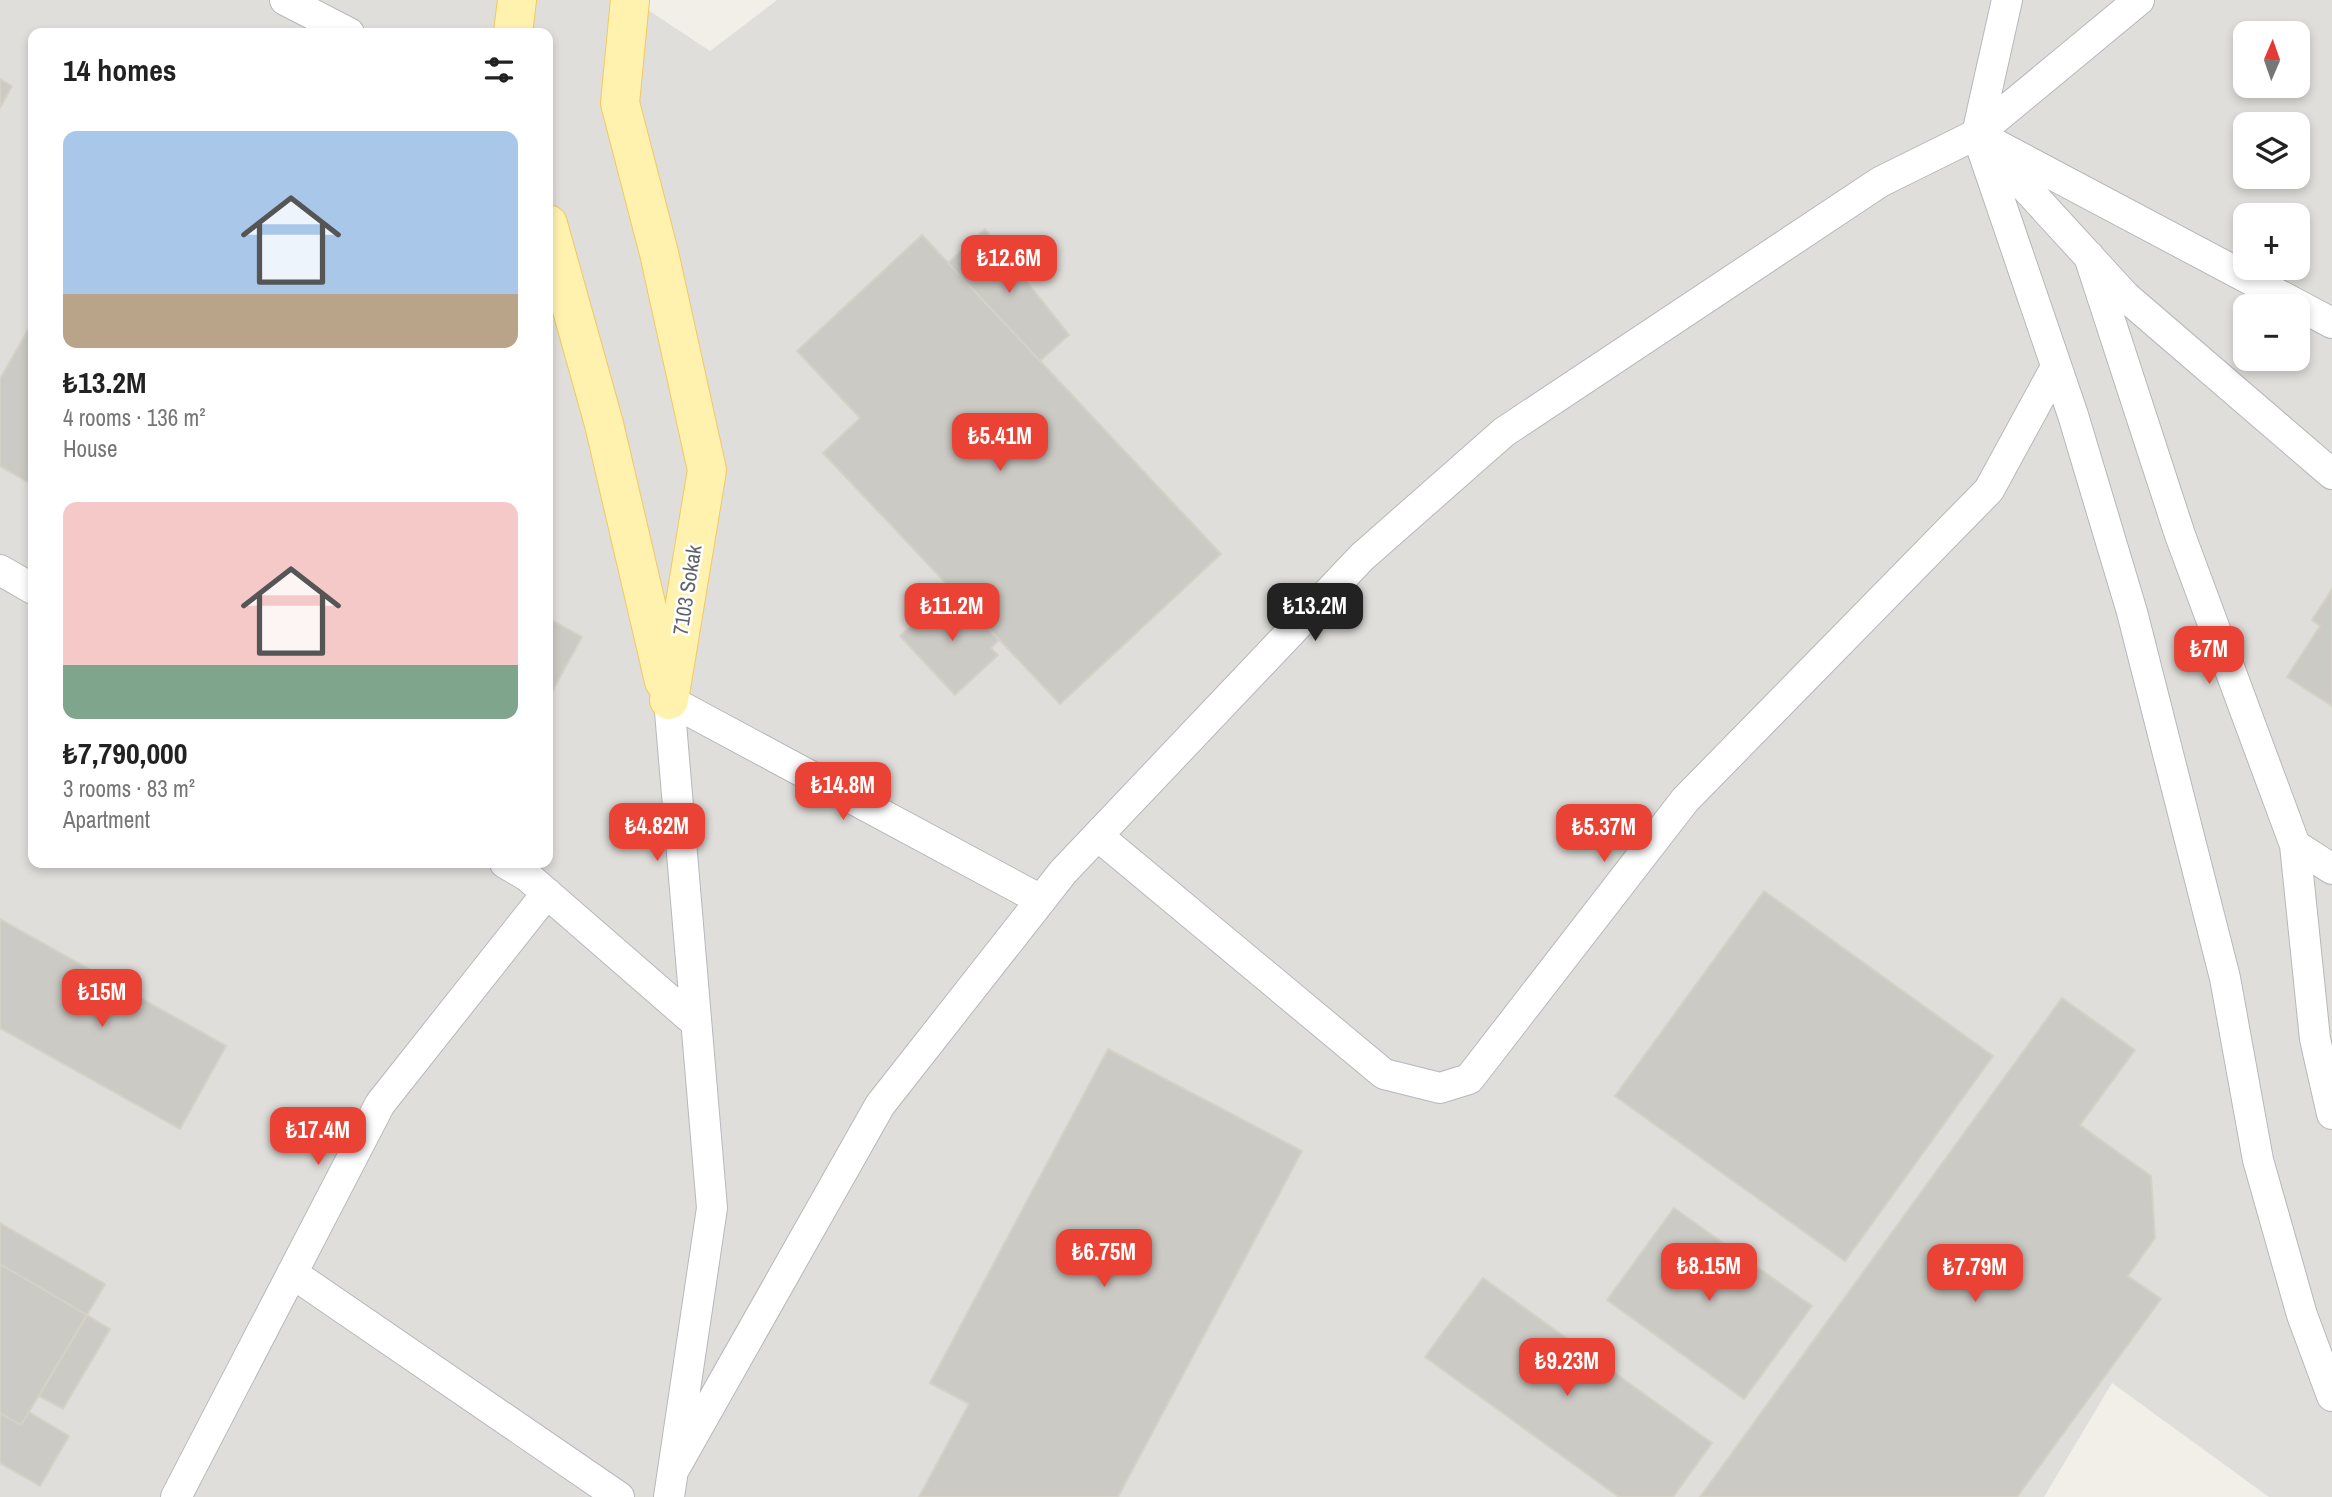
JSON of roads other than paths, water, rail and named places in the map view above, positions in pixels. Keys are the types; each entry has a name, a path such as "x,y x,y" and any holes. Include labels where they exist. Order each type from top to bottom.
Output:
{"main road":[{"path":"514,28 517,0"},
{"name":"7103 Sokak","path":"630,0 620,103 659,253 707,471 669,700"},
{"name":"7103 Sokak","path":"553,242 604,424 669,700"}],"street":[{"path":"285,0 339,28"},
{"path":"2007,0 1977,134 2056,367 2132,612 2221,965 2258,1160 2302,1315 2332,1396"},
{"path":"671,1484 880,1105 1041,901 1098,836 1362,557 1504,432 1880,182 1977,134 2139,0"},
{"path":"1977,134 2125,296 2332,474"},
{"path":"1977,134 2332,323"},
{"path":"2089,256 2180,535 2295,845 2315,1039 2332,1114"},
{"path":"1098,836 1384,1074 1440,1088 1469,1079 1685,800 1989,490 2056,367"},
{"path":"0,570 28,586"},
{"path":"669,700 1041,901"},
{"path":"669,700 712,1208 671,1484"},
{"path":"2295,845 2332,869"},
{"path":"513,868 527,876 695,1021"},
{"path":"176,1497 380,1104 547,893"},
{"path":"292,1273 619,1497"}]}
